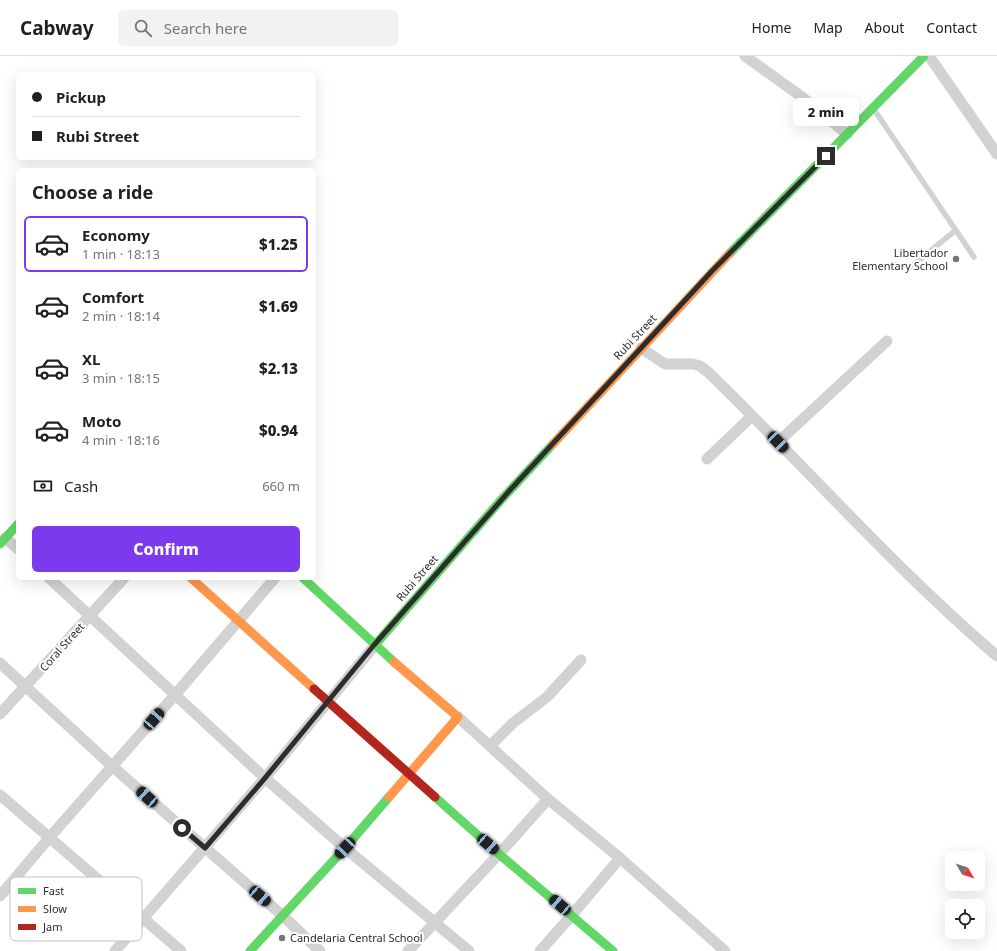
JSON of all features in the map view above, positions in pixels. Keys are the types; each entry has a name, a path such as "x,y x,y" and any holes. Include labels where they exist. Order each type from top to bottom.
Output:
{"street":[{"path":"745,56 802,97 847,134"},
{"name":"Rubi Street","path":"374,645 511,489 712,271 924,56"},
{"path":"929,56 997,154"},
{"path":"778,442 887,341"},
{"path":"641,348 664,364 681,363 700,366 752,416 900,566 962,626 997,656"},
{"path":"707,459 752,416"},
{"path":"16,526 1,542 16,548"},
{"path":"51,580 265,778 345,848 469,951"},
{"name":"Coral Street","path":"0,714 122,580"},
{"path":"193,580 499,854 613,951"},
{"path":"16,877 273,580"},
{"path":"305,580 374,645 458,717 548,799 620,858 724,951"},
{"path":"142,920 265,778 374,645"},
{"path":"490,746 513,723 547,697 581,660"},
{"path":"0,663 112,766 320,951"},
{"path":"250,951 345,848 458,717"},
{"path":"0,795 95,877"},
{"path":"408,951 499,854 548,799"},
{"path":"540,951 620,858"},
{"path":"0,896 10,884"},
{"path":"144,918 181,951"},
{"path":"115,951 124,941"}],"lane":[{"path":"873,108 974,257"},
{"path":"908,269 956,230"}],"traffic: fast":[{"path":"729,254 924,56"},
{"path":"375,645 501,500 552,445"},
{"path":"0,544 16,526"},
{"path":"305,580 394,662"},
{"path":"250,951 345,848 389,797"},
{"path":"435,797 499,854 613,951"}],"traffic: slow":[{"path":"552,445 729,254"},
{"path":"193,580 314,689"},
{"path":"389,797 458,717 394,662"}],"traffic: jam":[{"path":"314,689 435,797"}],"place":[{"name":"Libertador Elementary School","path":"956,259"},
{"name":"Candelaria Central School","path":"282,938"}],"route":[{"path":"182,828 205,848 265,778 374,645 511,489 712,271 826,156"}]}
